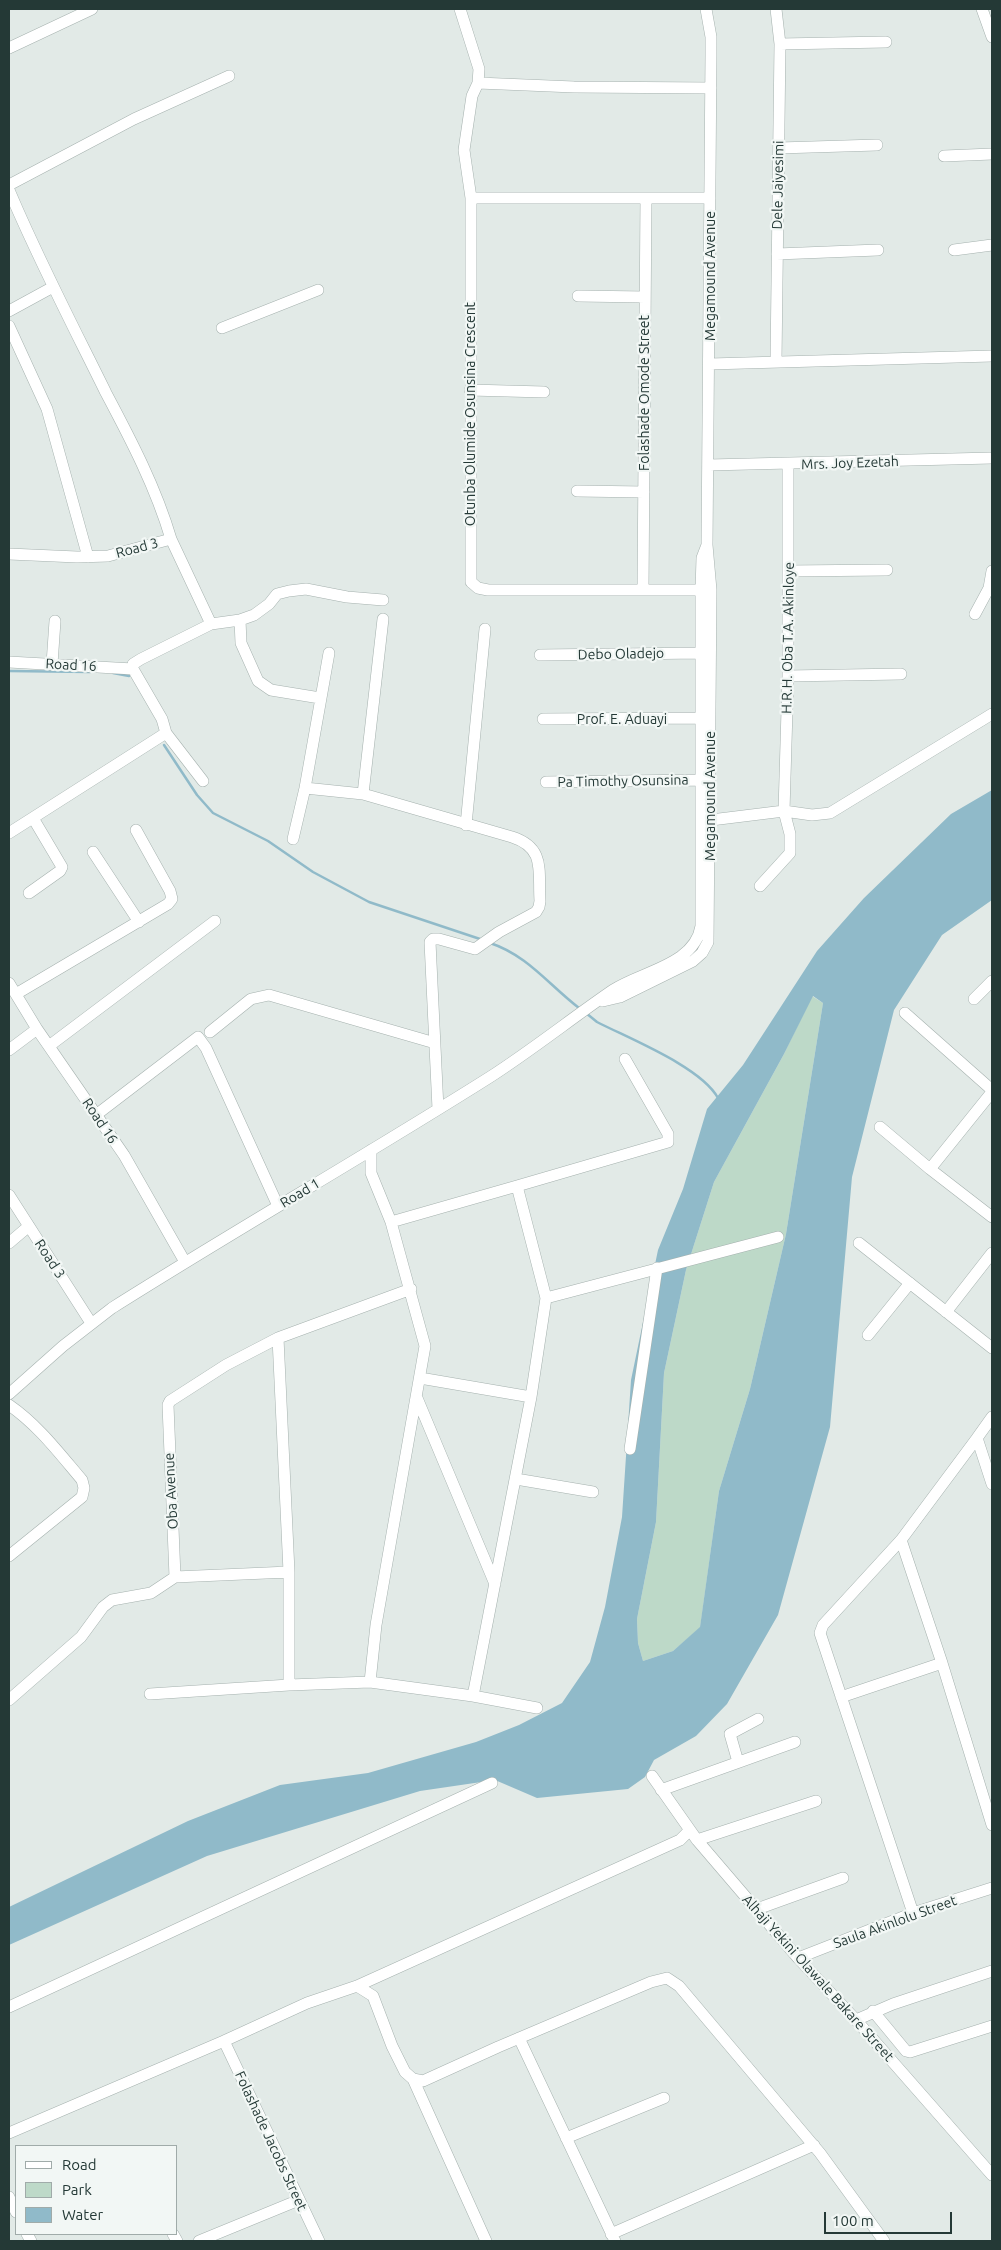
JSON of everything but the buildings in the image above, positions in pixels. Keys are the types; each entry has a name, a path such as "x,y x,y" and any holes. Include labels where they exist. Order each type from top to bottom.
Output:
{"street":[{"path":"9,48 92,9"},
{"name":"Otunba Olumide Osunsina Crescent","path":"460,9 479,69 478,82 472,96 464,150 471,198 471,582 478,588 488,590 706,590"},
{"name":"Megamound Avenue","path":"617,994 678,958 693,946 699,938 701,926 705,821 706,590 702,558 707,545 710,364 711,37 706,9"},
{"name":"Dele Jaiyesimi","path":"776,9 780,44 776,361"},
{"path":"982,9 992,36"},
{"path":"780,44 886,42"},
{"path":"9,186 134,119 229,76"},
{"path":"478,82 574,86 711,88"},
{"path":"779,148 876,145"},
{"path":"944,156 992,154"},
{"path":"9,190 53,287 130,437 164,514 171,539"},
{"path":"471,198 710,198"},
{"name":"Folashade Omode Street","path":"643,589 646,198"},
{"path":"954,250 992,245"},
{"path":"777,254 878,250"},
{"path":"9,312 53,287"},
{"path":"222,328 318,290"},
{"path":"578,296 645,296"},
{"path":"9,326 47,409 88,557"},
{"path":"710,364 992,356"},
{"path":"470,390 544,392"},
{"name":"Mrs. Joy Ezetah","path":"708,466 992,458"},
{"name":"H.R.H. Oba T.A. Akinloye","path":"760,886 790,853 790,834 784,811 788,676 788,465"},
{"path":"577,491 644,492"},
{"name":"Road 3","path":"9,554 108,556 171,539 211,624"},
{"path":"789,571 887,570"},
{"path":"975,614 989,588 992,571"},
{"path":"203,781 166,733 162,719 133,669 133,664 211,624 240,620 263,609 278,594 289,591 306,589 383,600"},
{"name":"Megamound Avenue","path":"705,821 700,780 701,653 706,590"},
{"path":"363,794 383,619"},
{"path":"240,620 241,643 258,681 271,690 320,698"},
{"path":"52,664 55,622"},
{"path":"466,825 485,629"},
{"path":"293,839 305,788 329,653"},
{"name":"Debo Oladejo","path":"540,655 701,653"},
{"name":"Road 16","path":"9,662 133,669"},
{"path":"788,676 901,674"},
{"path":"705,821 784,811 812,815 830,813 992,714"},
{"name":"Prof. E. Aduayi","path":"543,719 701,718"},
{"path":"9,833 166,733"},
{"name":"Pa Timothy Osunsina","path":"546,782 700,780"},
{"path":"305,788 363,794 523,840 530,845 537,857 540,907 536,912 491,936 477,948 471,949 439,939 433,939 430,942 438,1109"},
{"path":"29,893 60,871 62,866 33,818"},
{"path":"16,994 139,922 168,904 172,899 170,891 136,830"},
{"path":"93,852 139,922"},
{"path":"49,1046 215,920"},
{"path":"974,999 992,982"},
{"name":"Road 16","path":"9,983 144,1188 185,1262"},
{"name":"Road 1","path":"9,1394 91,1323 185,1262 492,1076 573,1019 596,1004 617,994"},
{"path":"210,1032 251,1000 269,995 435,1044"},
{"path":"905,1014 992,1091 930,1169"},
{"path":"9,1050 38,1029"},
{"path":"96,1115 198,1037 206,1048 278,1206"},
{"path":"392,1222 668,1142 668,1134 625,1059"},
{"path":"880,1127 992,1218"},
{"path":"370,1682 376,1625 425,1346 392,1222 372,1173 371,1150"},
{"path":"349,1163 358,1165 372,1173"},
{"path":"473,1696 531,1397 546,1298 517,1186"},
{"name":"Road 3","path":"9,1195 91,1323"},
{"path":"9,1243 29,1226"},
{"path":"546,1298 778,1237"},
{"path":"859,1242 992,1348"},
{"path":"946,1312 992,1253"},
{"path":"630,1449 657,1268"},
{"path":"868,1335 910,1283"},
{"path":"289,1685 289,1572 278,1338 411,1289"},
{"name":"Oba Avenue","path":"175,1577 168,1405 170,1401 226,1365 278,1338"},
{"path":"420,1378 531,1397"},
{"path":"417,1398 495,1584"},
{"path":"9,1406 31,1423 48,1441 82,1480 84,1488 82,1497 9,1556"},
{"path":"913,1913 821,1642 821,1629 901,1540 992,1417"},
{"path":"977,1438 992,1484"},
{"path":"516,1478 593,1492"},
{"path":"901,1540 942,1663 992,1825"},
{"path":"9,1700 81,1637 103,1607 112,1600 151,1593 175,1577 289,1572"},
{"path":"841,1698 942,1663"},
{"path":"150,1694 370,1682 473,1696 537,1708"},
{"path":"738,1762 730,1734 758,1719"},
{"path":"661,1790 795,1742"},
{"name":"Alhaji Yekini Olawale Bakare Street","path":"652,1776 697,1840 798,1958 856,2020 992,2175"},
{"path":"9,2007 492,1783"},
{"path":"697,1840 816,1801"},
{"path":"9,2133 224,2041 307,2003 357,1986 680,1840 690,1830"},
{"path":"757,1909 842,1878"},
{"name":"Saula Akinlolu Street","path":"798,1958 913,1913 992,1888"},
{"path":"856,2020 873,2011 992,1971"},
{"path":"412,2079 423,2081 519,2038 652,1982 667,1978 679,1986 814,2145 884,2241"},
{"path":"357,1986 373,1996 392,2046 405,2072 412,2079 486,2241"},
{"path":"873,2011 906,2051 910,2052 992,2026"},
{"path":"519,2038 613,2238 814,2145"},
{"name":"Folashade Jacobs Street","path":"224,2041 318,2241"},
{"path":"566,2138 664,2098"},
{"path":"9,2197 15,2210"},
{"path":"199,2241 299,2200"}],"green space":[{"path":"812,996 823,1003 786,1234 750,1389 719,1491 700,1628 673,1651 643,1661 638,1643 637,1619 656,1522 664,1373 686,1270 714,1182 784,1054"}],"water":[{"path":"992,790 992,900 942,935 894,1010 852,1177 830,1427 778,1615 727,1704 696,1736 654,1760 645,1777 628,1789 537,1798 495,1780 420,1791 207,1856 9,1945 9,1907 188,1821 280,1785 368,1773 476,1742 519,1725 562,1703 590,1662 605,1607 622,1517 631,1380 658,1250 683,1189 707,1109 743,1065 817,951 864,898 951,814","holes":["813,996 823,1003 786,1234 750,1389 719,1491 700,1627 673,1651 643,1661 638,1643 637,1619 656,1522 664,1373 686,1270 714,1182 784,1054"]}],"waterway":[{"path":"9,671 90,672"},
{"path":"113,673 129,676"},
{"path":"164,745 197,795 213,813 268,841 313,872 369,902 483,940"},
{"path":"490,943 503,948 527,963 579,1008"},
{"path":"586,1013 597,1022 664,1055 697,1075 718,1098"}]}
